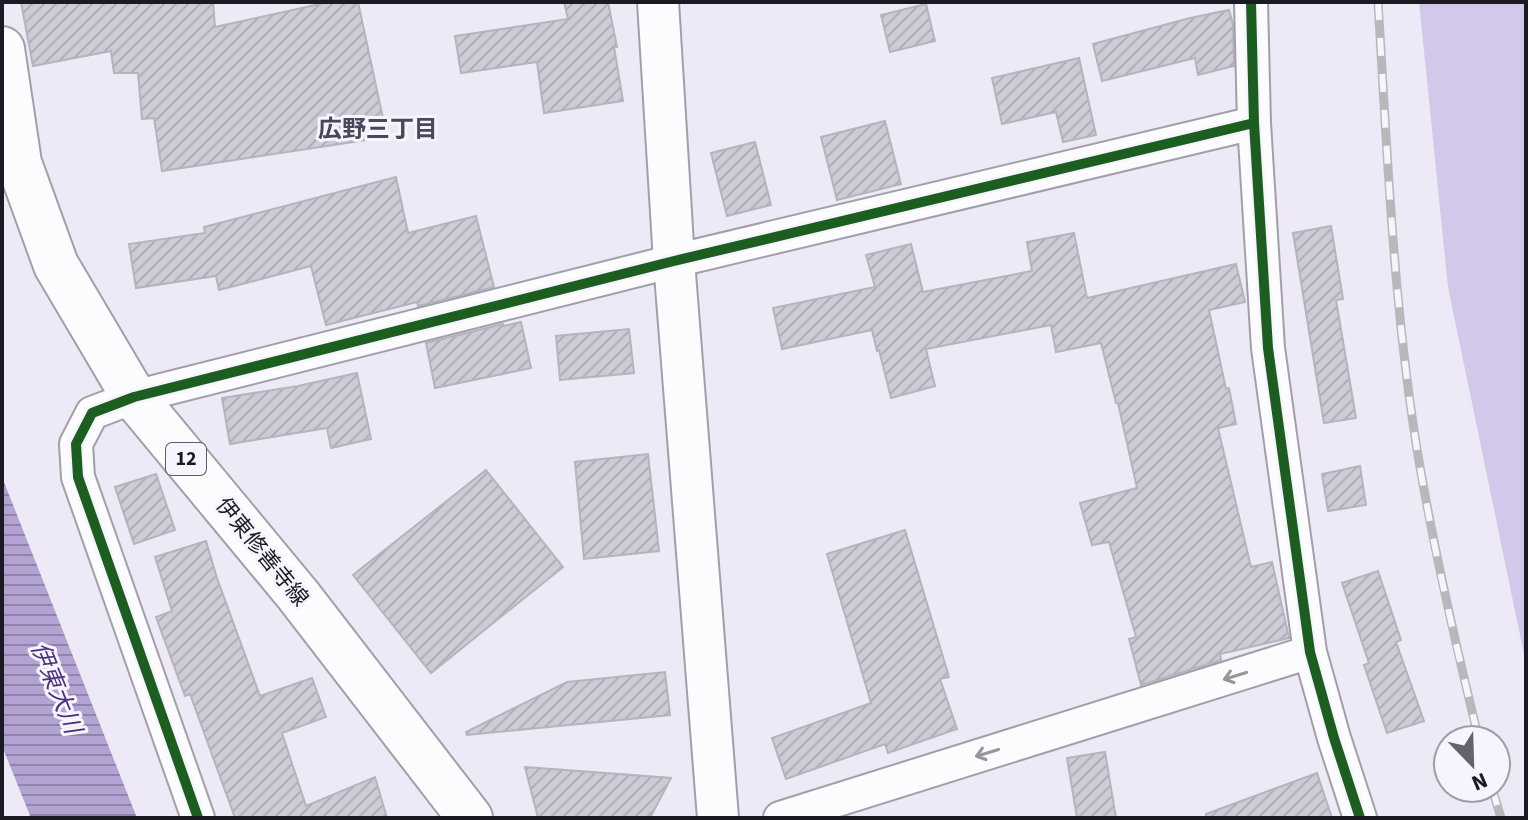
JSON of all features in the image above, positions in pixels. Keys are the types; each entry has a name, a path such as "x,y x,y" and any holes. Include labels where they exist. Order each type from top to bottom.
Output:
{"main road":[{"name":"伊東修善寺線","path":"2,49 19,163 56,265 134,397 298,595 470,818"}],"street":[{"path":"658,2 674,261 718,818"},
{"path":"1251,2 1254,123 1268,348 1310,652 1360,818"},
{"path":"198,818 78,477 76,444 92,413 134,397 674,261 1254,123"},
{"path":"780,818 1310,652"}],"shaded area":[{"path":"1419,2 1526,2 1526,664 1448,287"}],"water":[{"name":"伊東大川","path":"2,477 137,818 31,818 2,746"}],"building":[{"path":"21,2 213,2 215,27 329,2 358,2 387,137 162,171 154,118 142,119 138,73 114,73 111,51 33,66"},
{"path":"564,2 608,2 623,101 544,113 537,62 461,73 455,36 568,19"},
{"path":"926,4 935,41 890,52 881,15"},
{"path":"1229,10 1233,24 1234,66 1198,75 1195,58 1102,81 1093,44"},
{"path":"1079,58 1096,135 1063,142 1056,112 1002,124 992,78"},
{"path":"885,121 901,184 837,200 821,137"},
{"path":"755,142 771,205 727,216 711,153"},
{"path":"396,177 408,233 476,216 494,287 326,325 311,266 219,290 216,276 136,288 129,244 205,233 204,227"},
{"path":"1331,226 1343,299 1336,300 1356,418 1324,423 1293,233"},
{"path":"1074,233 1087,298 1236,264 1245,302 1209,310 1236,424 1218,428 1251,567 1272,562 1289,638 1220,654 1221,660 1141,685 1129,639 1136,637 1109,542 1092,545 1080,503 1137,488 1101,343 1056,352 1051,325 926,349 935,386 891,398 872,330 782,349 773,308 875,287 866,255 911,244 923,292 1032,271 1027,242"},
{"path":"521,322 531,368 435,388 426,343"},
{"path":"629,329 634,373 560,380 556,336"},
{"path":"357,373 371,439 331,448 327,428 230,444 222,398"},
{"path":"648,454 659,551 584,559 575,462"},
{"path":"1360,466 1366,505 1328,511 1322,474"},
{"path":"486,470 563,567 431,673 353,575"},
{"path":"156,474 175,530 134,544 115,487"},
{"path":"905,530 949,677 940,679 957,729 888,753 885,744 786,779 772,738 871,703 827,554"},
{"path":"206,541 260,696 312,678 326,717 282,733 306,806 375,777 387,818 235,818 190,694 185,696 156,617 172,611 155,557"},
{"path":"1378,571 1401,640 1396,642 1424,721 1387,733 1364,665 1369,663 1342,583"},
{"path":"665,672 670,715 467,735 466,732 567,682"},
{"path":"1105,752 1116,818 1077,818 1067,758"},
{"path":"525,767 671,778 650,818 538,818"},
{"path":"1317,773 1332,818 1206,818 1206,814"}],"railway":[{"path":"1378,2 1392,223 1408,388 1437,555 1475,724"},
{"path":"1497,804 1501,818"}],"cycle path":[{"path":"1251,2 1254,123 1268,348 1310,652 1360,818"},
{"path":"198,818 78,477 76,444 92,413 134,397 674,261 1254,123"}],"district":[{"name":"広野三丁目","path":"378,129"}]}
